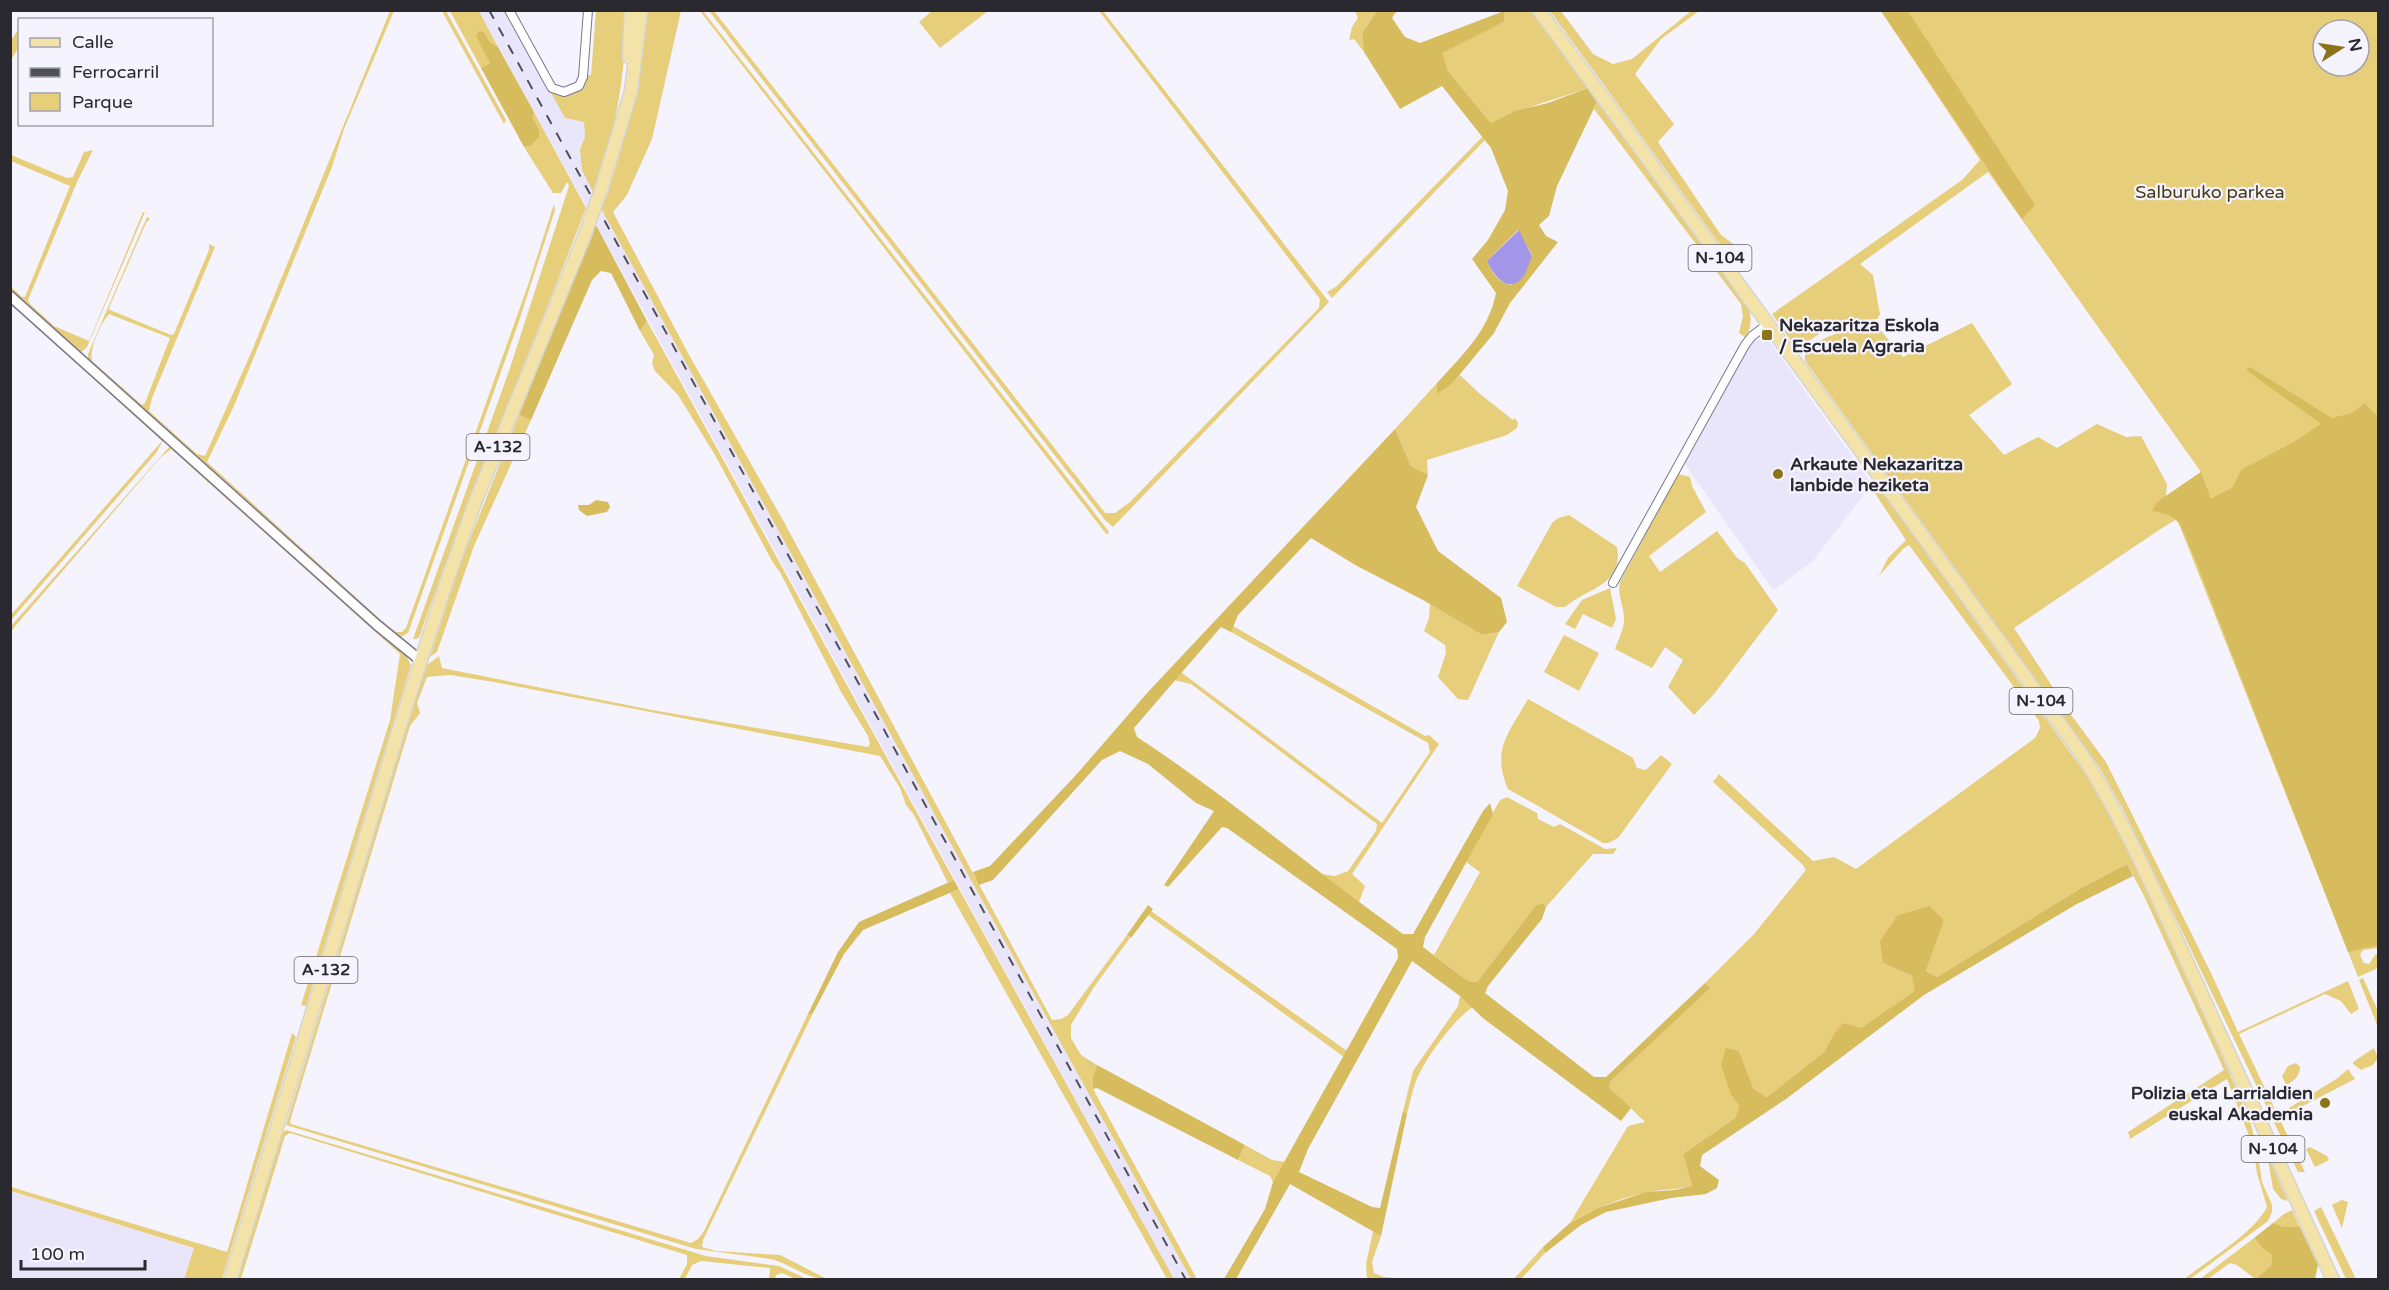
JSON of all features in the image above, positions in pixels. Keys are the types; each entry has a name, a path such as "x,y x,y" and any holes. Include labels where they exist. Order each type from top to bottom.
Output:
{"main road":[{"name":"A-132","path":"620,126 629,57 631,10"},
{"name":"A-132","path":"230,1280 420,660 472,511 584,237 602,187 634,75 641,10"},
{"name":"N-104","path":"1539,10 2099,782 2135,850 2333,1280"}],"street":[{"path":"509,10 552,88 564,92 579,86 583,77 588,10"},
{"path":"10,296 377,625 420,660"},
{"path":"1612,583 1744,345 1768,324"}],"shaded area":[{"path":"479,11 505,11 565,118 584,122 585,137 580,149 604,214 1191,1279 1174,1279"},
{"path":"1377,11 1401,11 1395,13 1392,18 1405,37 1420,43 1504,11 1504,22 1442,53 1448,71 1491,123 1515,111 1548,103 1588,88 1597,102 1557,186 1549,216 1539,225 1546,236 1558,242 1510,303 1494,333 1452,384 1437,394 1437,383 1481,331 1492,307 1496,293 1472,259 1488,240 1505,210 1508,191 1491,148 1442,86 1400,109 1364,52 1362,33","holes":["1518,230 1532,255 1511,285 1499,279 1487,261"]},
{"path":"1881,11 1908,11 2035,205 2022,219"},
{"path":"479,31 484,32 490,42 498,47 534,112 533,118 539,129 539,137 530,146 524,147 481,68 490,63 476,36"},
{"path":"596,225 647,321 640,331 611,273 601,271 592,280 531,420 519,415"},
{"path":"1519,230 1532,256 1522,278 1516,283 1506,284 1497,277 1487,261"},
{"name":"Arkaute Nekazaritza lanbide heziketa","path":"1767,338 1872,484 1813,561 1773,590 1685,464 1750,345 1755,340"},
{"path":"2250,367 2332,418 2352,413 2365,403 2376,415 2378,414 2378,945 2348,952 2183,530 2180,524 2170,516 2152,511 2157,502 2201,472 2211,499 2233,487 2241,470 2292,443 2321,424 2246,370"},
{"path":"1395,429 1411,466 1428,475 1416,507 1438,551 1501,598 1507,622 1499,632 1482,635 1311,538 1238,615 1231,632 1221,627 1134,728 1137,737 1205,784 1403,934 1413,934 1483,811 1490,803 1493,814 1425,937 1423,947 1468,981 1477,982 1536,905 1543,903 1546,907 1542,919 1488,986 1485,993 1594,1077 1606,1077 1705,983 1710,988 1611,1081 1609,1087 1631,1108 1621,1121 1484,1019 1460,996 1412,961 1308,1149 1299,1172 1372,1207 1380,1208 1403,1111 1407,1114 1381,1236 1290,1184 1236,1279 1224,1279 1265,1209 1273,1182 1398,958 1397,949 1227,828 1222,827 1168,887 1164,885 1214,811 1196,803 1148,764 1120,751 1102,760 993,880 979,885 973,872 990,866 1076,775 1148,692"},
{"path":"596,500 608,502 610,507 607,512 587,516 579,510 578,505 589,505"},
{"path":"2127,864 2133,876 2075,905 1924,995 1786,1099 1702,1155 1700,1166 1719,1180 1717,1188 1706,1194 1671,1198 1606,1212 1581,1225 1545,1253 1543,1247 1570,1223 1598,1208 1646,1192 1692,1186 1683,1154 1735,1118 1739,1106 1731,1095 1721,1065 1726,1048 1739,1051 1754,1089 1767,1097 1824,1052 1843,1023 1861,1028 1915,991 1912,976 1883,963 1880,941 1897,916 1929,906 1944,920 1926,971 1937,977 2081,888"},
{"path":"954,880 959,889 863,930 844,954 813,1013 807,1016 838,952 859,922"},
{"path":"1148,905 1153,909 1131,938 1127,935"},
{"path":"1097,1065 1245,1145 1238,1160 1097,1088 1093,1089 1093,1076"},
{"path":"10,1191 194,1248 184,1279 11,1279"},
{"path":"2273,1223 2284,1227 2300,1227 2318,1265 2315,1279 2255,1279 2271,1266 2272,1255 2263,1249 2254,1238"}],"green space":[{"path":"933,10 988,11 940,48 919,22"},
{"path":"390,11 394,11 344,129 332,167 233,408 207,462 382,621 396,632 402,632 406,628 528,285 554,204 555,210 518,324 408,633 399,638 88,360 88,354 147,217 150,219 146,223 110,310 171,335 174,334 209,250 209,244 215,247 152,398 149,411 197,454 205,456 251,353","holes":["109,314 170,338 145,403 142,405 92,361 96,336"]},
{"path":"442,11 446,11 506,120 504,124"},
{"path":"450,11 479,11 498,47 490,42 484,32 490,63 481,68"},
{"path":"596,11 627,11 619,98 610,141 596,183 606,198 632,105 645,11 681,11 652,139 627,195 613,212 688,353 784,522 1052,1020 1068,1015 1127,935 1130,938 1094,987 1071,1025 1071,1038 1081,1055 1097,1065 1093,1076 1093,1089 1197,1279 1191,1279 604,214 582,170 580,149 585,137 584,122 565,118 550,91 562,95 572,94 581,87 586,75 591,75"},
{"path":"700,11 703,11 1090,507 1109,532 1107,535"},
{"path":"709,11 714,11 1105,513 1115,513 1130,502 1319,308 1320,299 1099,11 1103,11 1329,302 1113,527 1105,520"},
{"path":"1355,11 1377,11 1362,33 1364,52 1354,39 1349,40 1352,27 1358,18"},
{"path":"1504,11 1531,11 1588,88 1527,108 1492,124 1448,71 1441,53 1504,22"},
{"path":"1550,11 1561,11 1593,54 1613,64 1632,59 1691,11 1699,11 1661,39 1635,74 1674,124 1658,142 1721,235 1736,246 1726,253"},
{"name":"Salburuko parkea","path":"1881,11 2378,11 2378,948 2363,950 2360,955 2364,963 2369,964 2378,954 2378,968 2358,977 2177,519 2014,628 2069,712 2106,762 2238,1032 2348,981 2359,1009 2351,1014 2341,1001 2325,994 2239,1034 2305,1172 2298,1172 2124,811 2099,767 1805,361 1805,352 1838,333 1876,325 1903,357 1972,323 2012,384 1969,415 2004,455 2038,437 2057,448 2097,424 2126,437 2141,436 2167,484 2166,496 2201,472 1988,172 1860,264 1873,275 1880,314 1877,319 1841,325 1824,331 1804,343 1794,345 1772,314 1962,180 1980,160"},
{"path":"18,30 18,49 11,60 11,40"},
{"path":"1597,102 1748,307 1751,322 1745,337 1739,333 1743,316 1741,304 1594,109"},
{"path":"534,112 586,208 479,476 419,638 413,639 509,371 569,186 567,182 561,193 553,193 524,147 530,146 539,129 533,118"},
{"path":"1482,137 1485,140 1332,298 1327,292 1337,286"},
{"path":"93,150 77,182 28,300 30,304 54,326 89,341 143,212 145,212 87,347 80,353 11,291 11,287 25,297 70,186 11,161 11,155 67,178 73,177 84,152"},
{"path":"11,300 164,439 156,453 11,620 11,615 162,441 11,303"},
{"path":"647,321 954,880 948,883 914,815 906,805 900,788 880,756 494,682 450,675 427,677 417,703 420,713 410,726 290,1121 291,1124 691,1243 698,1239 704,1231 807,1016 813,1013 703,1240 702,1247 716,1251 780,1255 827,1279 812,1277 771,1259 696,1249 286,1125 424,671 427,665 439,656 442,668 652,710 868,747 870,744 868,736 841,692 781,574 715,455 678,395 655,371 652,363 654,355 640,331"},
{"path":"1460,375 1513,420 1515,418 1518,423 1517,428 1507,435 1427,460 1428,475 1411,466 1395,429 1437,383 1438,393 1452,384"},
{"path":"519,415 531,420 474,546 437,652 430,657 457,572"},
{"path":"170,446 173,446 405,654 411,665 306,1006 301,1005 390,720 400,654 171,449 160,458 11,631 11,626"},
{"path":"1678,474 1690,477 1692,486 1706,512 1649,556 1660,572 1717,531 1737,558 1745,563 1778,610 1714,694 1694,715 1668,687 1683,660 1665,647 1652,668 1615,649 1624,620 1619,591 1620,582"},
{"path":"1875,482 2088,777 2133,860 2250,1120 2262,1182 2272,1205 2272,1212 2268,1221 2190,1279 2184,1279 2242,1236 2261,1217 2267,1207 2257,1173 2253,1146 2227,1079 2130,1139 2128,1132 2224,1070 2127,864 2081,888 1937,977 1926,971 1944,919 1883,963 1912,976 1916,991 1861,1028 1834,1034 1824,1052 1767,1097 1754,1089 1739,1051 1731,1095 1739,1106 1735,1118 1683,1154 1692,1186 1651,1192 1615,1201 1570,1223 1628,1126 1645,1122 1609,1087 1611,1081 1709,988 1705,983 1754,934 1806,870 1713,782 1719,774 1813,861 1834,857 1856,869 2035,738 2040,728 2039,721 1909,545 1879,576 1888,558 1906,540 1872,489"},
{"path":"1569,515 1617,547 1618,560 1615,570 1603,584 1565,607 1556,607 1517,586 1552,523 1558,518"},
{"path":"1610,588 1616,619 1612,628 1583,614 1575,629 1565,624 1582,600"},
{"path":"1430,604 1482,635 1499,632 1468,700 1458,699 1438,677 1446,653 1445,645 1424,631 1429,618"},
{"path":"1233,626 1425,736 1429,735 1439,744 1352,874 1365,886 1359,902 1321,874 1335,876 1348,871 1376,831 1377,824 1191,684 1174,680 1181,672 1382,823 1430,752 1428,743 1231,632"},
{"path":"1564,635 1599,653 1579,691 1544,672"},
{"path":"1528,699 1633,758 1637,768 1646,770 1661,755 1672,764 1618,838 1603,843 1508,789 1501,763 1502,752 1509,732"},
{"path":"1507,797 1537,813 1538,819 1554,827 1560,824 1605,849 1617,848 1613,854 1593,854 1546,907 1543,903 1536,905 1477,982 1468,981 1434,955 1480,872 1466,862 1500,800"},
{"path":"959,889 1174,1279 1167,1279 950,893"},
{"path":"1151,911 1347,1051 1344,1057 1148,915"},
{"path":"2363,978 2378,1011 2378,1027 2359,980"},
{"path":"1460,996 1473,1007 1449,1030 1426,1062 1415,1085 1407,1114 1403,1111 1413,1071 1458,1006"},
{"path":"292,1033 296,1037 222,1279 184,1279 194,1248 11,1191 11,1187 227,1252"},
{"path":"2374,1048 2378,1058 2373,1065 2361,1070 2353,1064 2353,1062"},
{"path":"2296,1063 2300,1067 2298,1076 2286,1085 2282,1076 2288,1066"},
{"path":"2348,1069 2355,1079 2291,1112 2289,1108 2338,1078"},
{"path":"286,1130 706,1256 779,1266 807,1279 796,1279 782,1273 776,1275 775,1279 769,1279 770,1268 701,1261 692,1265 685,1279 679,1279 687,1264 687,1255 290,1133 285,1136 241,1279 237,1279 283,1132"},
{"path":"1245,1145 1272,1160 1286,1162 1273,1182 1270,1176 1238,1160"},
{"path":"2310,1147 2327,1156 2329,1160 2315,1167 2306,1149"},
{"path":"2267,1154 2288,1201 2281,1199 2273,1189"},
{"path":"2342,1200 2348,1202 2342,1228 2332,1205"},
{"path":"2321,1207 2356,1279 2346,1279 2314,1211"},
{"path":"2292,1210 2300,1227 2284,1227 2273,1223 2284,1214"},
{"path":"1373,1231 1381,1236 1372,1262 1374,1273 1384,1277 1408,1279 1367,1279 1366,1264"},
{"path":"2254,1238 2263,1249 2272,1255 2271,1266 2255,1279 2237,1265 2230,1263 2208,1279 2199,1280"},
{"path":"1543,1247 1545,1253 1521,1279 1513,1280"}],"railway":[{"path":"489,10 1186,1280"}],"place":[{"name":"Nekazaritza Eskola / Escuela Agraria","path":"1767,335"},
{"name":"Arkaute Nekazaritza lanbide heziketa","path":"1778,474"},
{"name":"Polizia eta Larrialdien euskal Akademia","path":"2325,1103"}]}
